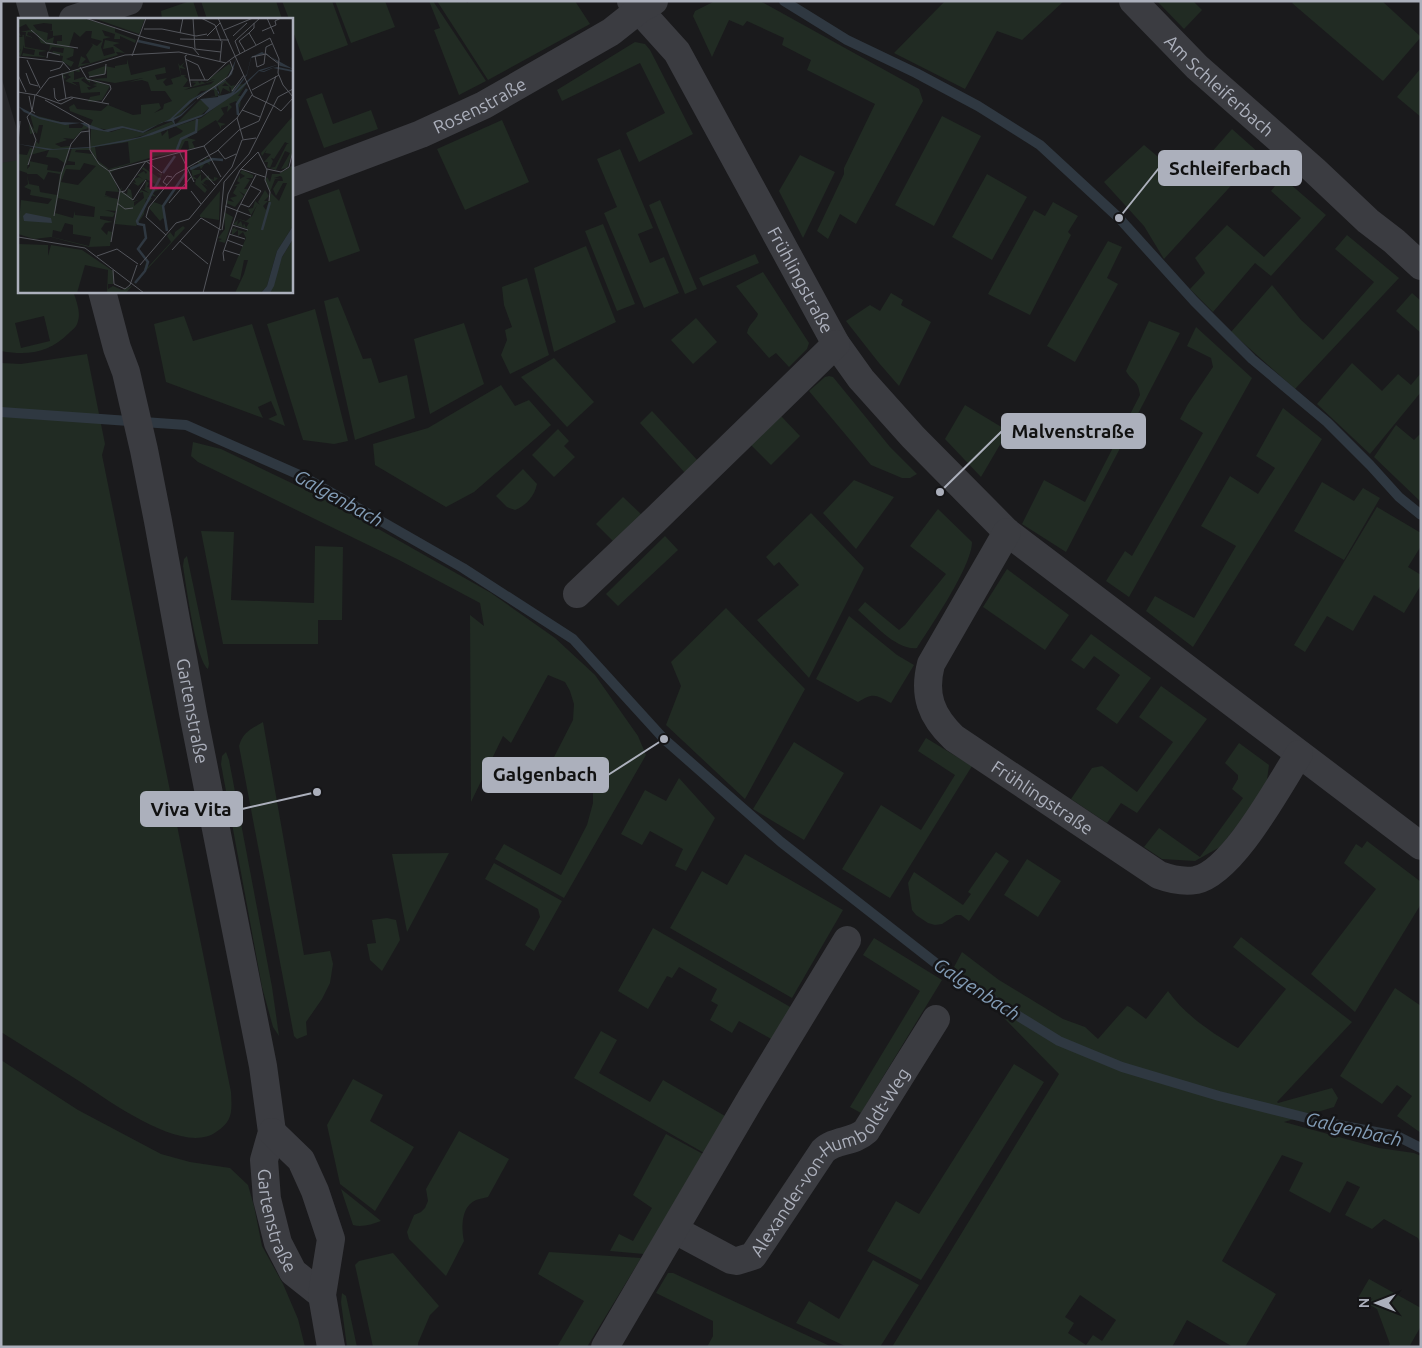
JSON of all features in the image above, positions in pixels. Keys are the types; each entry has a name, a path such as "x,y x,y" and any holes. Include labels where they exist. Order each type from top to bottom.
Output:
{"street":[{"path":"30,1 34,18"},
{"path":"76,18 129,1"},
{"name":"Am Schleiferbach","path":"1133,1 1197,67 1314,170 1368,221 1394,241 1421,266"},
{"name":"Rosenstraße","path":"292,183 421,134 484,105 611,32 642,4"},
{"name":"Frühlingstraße","path":"642,4 677,52 836,344 861,379 913,437 1007,532 1421,846"},
{"name":"Gartenstraße","path":"102,292 117,348 126,372 144,450 192,713 263,1066 272,1132 264,1160 267,1199 278,1243 293,1272 322,1295"},
{"path":"577,594 836,344"},
{"name":"Frühlingstraße","path":"1007,532 931,664 927,677 930,705 943,727 954,738 1159,875 1173,880 1196,880 1209,874 1224,862 1250,830 1299,754"},
{"path":"605,1347 751,1098 847,940"},
{"name":"Alexander-von-Humboldt-Weg","path":"675,1230 731,1260 737,1261 753,1256 823,1151 828,1146 854,1139 866,1130 936,1019"},
{"name":"Gartenstraße","path":"272,1132 301,1160 315,1192 331,1239 322,1295 331,1347"}],"shaded area":[{"path":"193,1 199,18 162,18 161,11"},
{"path":"201,1 276,1 282,18 207,18"},
{"path":"282,1 332,1 348,45 304,61 292,29 292,18 289,18"},
{"path":"335,1 385,1 395,27 351,43"},
{"path":"429,1 433,1 486,81 459,95 434,30 440,28"},
{"path":"437,1 466,1 467,3 470,1 575,1 590,24 488,80"},
{"path":"715,1 760,1 919,89 923,101 856,224 840,214 828,239 817,231 844,174 844,168 875,104 807,70 811,60 782,45 784,38 747,21 743,26 729,20 712,57 693,16 695,11"},
{"path":"945,1 1064,1 1022,40 997,31 965,89 894,53"},
{"path":"1157,1 1193,1 1202,10 1184,29"},
{"path":"1294,1 1382,1 1421,37 1383,81 1292,3"},
{"path":"635,42 645,44 650,50 693,134 639,162 626,133 665,113 640,63 562,101 557,90"},
{"path":"1421,68 1421,117 1397,97"},
{"path":"1,76 18,133 18,181 1,185"},
{"path":"322,93 333,124 371,110 378,129 324,148 306,99"},
{"path":"942,116 981,136 934,226 895,205"},
{"path":"502,120 529,182 465,210 437,149"},
{"path":"1232,129 1260,154 1164,259 1144,226 1104,182 1144,145 1183,178 1189,178"},
{"path":"620,149 653,228 638,234 650,263 664,257 679,293 644,308 604,213 617,207 597,159"},
{"path":"800,155 835,172 803,238 779,191"},
{"path":"18,160 18,292 73,292 79,310 79,317 74,328 61,340 46,349 29,353 1,351 1,163","holes":["44,316 50,341 21,348 15,323"]},
{"path":"987,174 1027,197 992,260 952,237"},
{"path":"1282,177 1326,215 1271,276 1255,263 1213,312 1190,289 1205,273 1195,258 1227,225 1264,257 1301,218 1271,191"},
{"path":"339,189 360,251 329,262 308,200"},
{"path":"660,200 697,289 685,294 649,205"},
{"path":"1053,202 1078,216 1068,232 1071,235 1030,315 988,294 1034,210 1045,216"},
{"path":"603,224 635,304 617,311 585,231"},
{"path":"1347,235 1399,278 1295,389 1231,332 1272,285 1301,320 1323,340 1374,282 1335,249"},
{"path":"1108,241 1122,247 1107,278 1118,284 1075,362 1047,346"},
{"path":"586,246 616,322 554,352 534,268"},
{"path":"755,254 759,263 703,286 699,278"},
{"path":"763,272 809,343 807,349 789,367 776,353 769,358 747,333 758,314 736,286"},
{"path":"527,278 549,355 510,374 501,355 507,340 505,330 512,327 504,305 502,287"},
{"path":"891,293 903,300 901,305 931,322 899,386 846,321 870,305 880,311"},
{"path":"1412,293 1421,301 1421,333 1396,311"},
{"path":"338,297 363,359 371,358 379,383 407,375 415,418 355,440 324,301"},
{"path":"315,309 348,441 334,444 303,440 267,324"},
{"path":"184,316 193,341 252,324 285,426 268,419 277,415 271,401 258,407 263,418 166,382 154,324"},
{"path":"696,318 717,342 693,364 671,340"},
{"path":"1149,321 1180,333 1066,552 1022,524 1044,480 1085,502 1140,395 1136,383 1126,371"},
{"path":"464,323 484,384 430,414 414,339"},
{"path":"1196,327 1252,378 1129,597 1106,581 1125,551 1132,556 1203,433 1180,419 1213,367 1211,358 1187,346"},
{"path":"87,354 105,444 102,455 231,1092 231,1111 226,1124 216,1132 202,1137 185,1137 146,1123 1,1032 1,363 21,364"},
{"path":"554,358 594,402 567,427 521,377"},
{"path":"1352,363 1382,391 1398,374 1411,385 1421,373 1421,392 1370,454 1317,404"},
{"path":"825,377 833,377 890,447 917,474 910,478 902,478 871,465 809,391"},
{"path":"501,385 515,406 529,400 551,425 474,492 446,507 375,465 373,444 428,428"},
{"path":"965,405 1008,431 981,477 945,439"},
{"path":"1283,408 1322,439 1193,647 1146,611 1155,596 1194,618 1236,546 1201,526 1230,476 1258,494 1275,468 1256,456"},
{"path":"652,411 698,461 685,473 640,423"},
{"path":"781,416 800,436 771,465 751,445"},
{"path":"1396,425 1414,440 1421,433 1421,502 1374,457"},
{"path":"558,429 569,441 564,446 575,457 554,477 532,455"},
{"path":"193,442 221,449 331,502 491,593 555,638 595,675 638,736 646,755 564,898 495,859 504,844 561,875 587,825 593,803 593,775 576,762 566,761 557,766 551,763 573,720 574,704 565,682 548,675 511,743 503,736 471,802 470,615 484,626 480,603 399,560 198,462 191,456"},
{"path":"523,469 537,484 529,500 515,510 507,507 496,496"},
{"path":"854,480 894,497 856,549 823,513"},
{"path":"1322,482 1354,501 1363,488 1380,498 1344,560 1294,531"},
{"path":"623,497 642,515 614,542 596,524"},
{"path":"1377,507 1421,533 1421,546 1408,567 1421,575 1421,585 1404,613 1374,595 1353,631 1327,616 1305,652 1294,645"},
{"path":"938,509 972,542 970,553 950,596 932,626 917,648 909,648 893,641 858,610 865,602 899,630 946,574 910,546"},
{"path":"811,513 864,568 809,678 757,620 799,585 779,562 774,566 766,557"},
{"path":"201,531 234,532 231,600 314,603 315,546 343,547 342,620 318,620 318,644 223,644"},
{"path":"665,536 678,550 618,606 606,594"},
{"path":"187,556 207,651 208,669 199,652 192,621 183,566 184,559"},
{"path":"1007,569 1069,615 1045,650 983,607"},
{"path":"726,608 805,689 745,799 666,725 681,686 671,662"},
{"path":"849,616 897,655 914,665 891,703 875,696 858,702 816,679"},
{"path":"1091,634 1151,678 1117,724 1096,709 1120,675 1094,656 1084,669 1071,660"},
{"path":"1161,686 1207,719 1137,813 1121,803 1107,823 1071,799 1092,768 1102,766 1137,792 1173,742 1139,717"},
{"path":"263,722 304,955 330,951 333,964 330,983 322,999 306,1022 307,1035 297,1039 294,1036 239,746 245,734"},
{"path":"926,738 972,766 890,898 842,869 881,805 921,830 955,775 918,751"},
{"path":"794,742 844,773 804,840 753,809"},
{"path":"1239,743 1269,765 1267,780 1257,800 1220,847 1195,861 1162,859 1144,847 1159,828 1200,857 1243,798 1232,789 1238,779 1238,775 1225,763"},
{"path":"226,752 272,987 279,1036 273,1027 262,987 221,764 222,756"},
{"path":"679,778 715,818 686,871 675,866 683,849 650,831 642,845 621,834 645,790 666,801"},
{"path":"1367,841 1421,882 1421,904 1355,1012 1311,974 1376,889 1344,863 1356,844 1362,848"},
{"path":"996,852 1009,861 969,921 961,915 956,915 942,924 935,925 928,923 912,910 908,883 914,872 963,905 971,894 968,892"},
{"path":"449,853 407,932 392,854"},
{"path":"745,854 843,910 792,998 670,928 702,871 727,885"},
{"path":"1027,859 1061,881 1038,917 1004,895"},
{"path":"494,863 562,901 534,951 525,945 540,917 538,909 485,879"},
{"path":"387,918 396,920 400,940 382,971 370,960 367,944 376,943 372,920"},
{"path":"653,928 792,1008 773,1040 739,1021 732,1033 710,1020 718,1005 711,1001 717,989 679,967 672,978 667,976 648,1009 618,991"},
{"path":"1241,937 1352,1022 1277,1102 1332,1088 1338,1098 1334,1107 1284,1122 1379,1148 1414,1153 1421,1156 1421,1246 1418,1238 1384,1219 1372,1229 1345,1215 1360,1187 1347,1181 1330,1213 1289,1191 1303,1163 1282,1155 1222,1261 1276,1294 1245,1347 1233,1347 1187,1320 1172,1347 892,1347 1059,1074 954,967 962,952 999,980 1063,1019 1085,1027 1098,1039 1127,1006 1146,1019 1168,991 1200,1023 1238,1048 1286,989 1233,947","holes":["1080,1295 1116,1320 1102,1341 1093,1335 1086,1345 1068,1333 1074,1323 1065,1317"]},
{"path":"874,938 942,980 861,1113 850,1107 920,991 863,955"},
{"path":"1395,988 1421,1006 1421,1133 1397,1116 1412,1096 1397,1085 1382,1104 1340,1076"},
{"path":"601,1031 617,1040 599,1073 650,1102 663,1080 725,1116 704,1153 574,1078"},
{"path":"1,1060 78,1110 161,1154 190,1162 230,1168 248,1185 262,1246 283,1284 298,1319 305,1347 1,1347"},
{"path":"1014,1064 1044,1082 921,1280 867,1251 896,1201 919,1214"},
{"path":"353,1079 383,1095 370,1121 414,1147 375,1211 340,1184 327,1125"},
{"path":"459,1131 509,1159 488,1197 476,1200 467,1207 463,1218 462,1230 464,1241 446,1276 409,1239 407,1232 414,1215 425,1208 428,1201 426,1189"},
{"path":"666,1134 703,1154 644,1254 610,1251 619,1234 633,1241 652,1208 633,1195"},
{"path":"341,1189 381,1221 363,1226 353,1225"},
{"path":"549,1252 641,1258 587,1347 557,1347 584,1301 538,1274"},
{"path":"393,1253 439,1306 430,1315 418,1347 373,1347 355,1265 359,1261"},
{"path":"873,1260 919,1285 880,1347 847,1347 796,1323 809,1301 839,1319"},
{"path":"668,1273 673,1273 832,1347 707,1347 713,1336 713,1321 656,1293"},
{"path":"1369,1279 1421,1308 1421,1326 1409,1347 1388,1347 1390,1344 1377,1309 1358,1298"},
{"path":"342,1293 346,1296 357,1347 347,1347 341,1302"}],"waterway":[{"path":"784,1 847,40 916,73 978,106 1040,145 1119,218 1194,301 1252,359 1327,422 1399,497 1421,515"},
{"name":"Galgenbach","path":"1,412 186,425 304,477 463,568 573,639 664,739 781,842 947,972 1059,1041 1122,1067 1219,1096 1323,1122 1397,1136 1421,1148"}],"place":[{"name":"Schleiferbach","path":"1119,218"},
{"name":"Malvenstraße","path":"940,492"},
{"name":"Galgenbach","path":"664,739"},
{"name":"Viva Vita","path":"317,792"}]}
